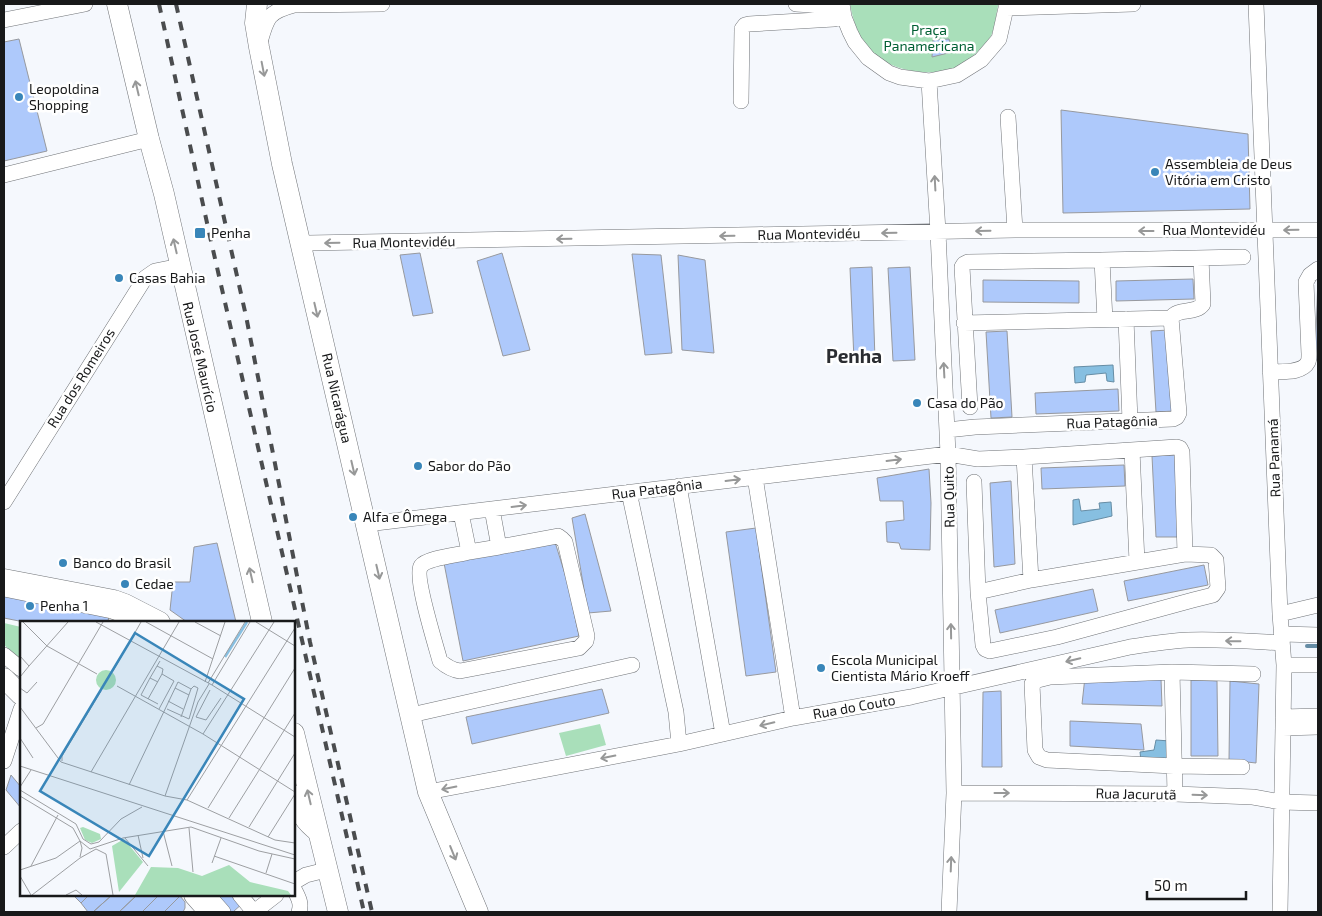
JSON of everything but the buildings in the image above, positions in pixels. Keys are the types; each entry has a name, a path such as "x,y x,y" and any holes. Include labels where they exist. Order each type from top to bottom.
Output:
{"main road":[{"name":"Rua José Maurício","path":"117,4 164,194 262,621"},
{"name":"Rua Nicarágua","path":"256,4 255,22 259,47 282,164 428,792 478,912"},
{"path":"4,579 114,600 158,621"},
{"path":"4,678 20,694"},
{"path":"295,737 326,870 338,912"}],"street":[{"path":"4,20 86,4"},
{"path":"259,47 270,15 282,8 294,5 382,4"},
{"path":"796,4 843,9"},
{"path":"843,9 855,42 868,58 889,73 900,77 929,81 957,75 981,60 999,38 1006,6 1134,4"},
{"name":"Rua Panamá","path":"1256,4 1280,614 1284,665 1280,912"},
{"path":"741,100 742,29 745,25 834,19 843,9"},
{"name":"Rua Quito","path":"929,81 948,454 954,793 949,912"},
{"path":"1008,117 1014,230"},
{"path":"4,175 149,138"},
{"name":"Rua Montevidéu","path":"300,245 308,243 1014,230 1318,230"},
{"path":"970,407 964,323 962,267 964,264 968,262 1243,257"},
{"path":"964,323 1171,318 1176,312 1198,309 1203,304 1201,258"},
{"path":"1102,260 1105,320"},
{"name":"Rua dos Romeiros","path":"4,502 145,278 155,271 170,268"},
{"path":"1270,372 1296,370 1303,368 1308,362 1306,282 1310,275 1318,269"},
{"name":"Rua Patagônia","path":"947,430 1173,419 1177,417 1179,412 1171,318"},
{"path":"1126,319 1130,421"},
{"name":"Rua Patagônia","path":"367,524 948,454 978,459 1176,447 1180,448 1182,452 1185,554"},
{"path":"1132,450 1138,562"},
{"path":"1024,457 1031,580"},
{"path":"755,477 793,718"},
{"path":"974,482 978,592 985,649 990,651 1057,637 1213,595 1218,588 1216,560 1214,557 1211,555 1185,554 1031,580 978,592"},
{"path":"679,486 723,734"},
{"path":"629,492 676,712 679,744"},
{"path":"492,509 498,547"},
{"path":"461,513 469,552"},
{"path":"558,536 562,538 587,636 586,642 579,648 460,671 446,666 440,661 420,585 419,572 422,565 430,560 469,552 558,536"},
{"path":"4,589 112,611 138,621"},
{"path":"1280,614 1318,605"},
{"name":"Rua do Couto","path":"428,792 679,744 793,718 911,697 1130,647 1189,640 1282,639 1318,635"},
{"path":"4,655 20,669"},
{"path":"411,715 632,665"},
{"path":"1284,665 1318,665"},
{"path":"1172,672 1175,794"},
{"path":"1242,767 1046,760 1039,757 1035,750 1032,684 1038,680 1050,677 1172,672 1253,674"},
{"path":"4,761 20,711"},
{"path":"1283,722 1318,716"},
{"path":"1283,722 1318,727"},
{"name":"Rua Jacurutã","path":"954,793 1253,796 1282,802 1318,803"},
{"path":"295,798 298,813 303,822 318,835"},
{"path":"4,847 20,832"},
{"path":"295,881 306,875 326,870"},
{"path":"295,891 301,906 299,912"},
{"path":"241,896 254,912 275,896"}],"green space":[{"name":"Praça Panamericana","path":"850,4 998,4 998,6 991,36 969,59 959,66 944,71 922,72 888,64 871,52 857,29"},
{"path":"4,623 20,627 20,658 4,645"},
{"path":"600,724 606,745 566,756 559,733"}],"water":[{"path":"1113,365 1114,382 1107,381 1106,373 1086,375 1085,382 1075,383 1074,367"},
{"path":"1079,499 1081,511 1100,509 1099,503 1111,502 1112,516 1073,525 1073,500"},
{"path":"1156,740 1170,741 1171,759 1141,761 1140,752 1154,750"}],"waterway":[{"path":"1307,646 1318,646"}],"railway":[{"path":"159,4 364,912"},
{"path":"176,4 246,316 310,642 372,912"}],"place":[{"name":"Leopoldina Shopping","path":"19,97"},
{"name":"Assembleia de Deus Vitória em Cristo","path":"1155,172"},
{"name":"Penha","path":"200,233"},
{"name":"Casas Bahia","path":"119,278"},
{"name":"Casa do Pão","path":"917,403"},
{"name":"Sabor do Pão","path":"418,466"},
{"name":"Alfa e Ômega","path":"353,517"},
{"name":"Banco do Brasil","path":"63,563"},
{"name":"Cedae","path":"125,584"},
{"name":"Penha 1","path":"30,606"},
{"name":"Escola Municipal Cientista Mário Kroeff","path":"821,668"}],"district":[{"name":"Penha","path":"854,356"}]}
